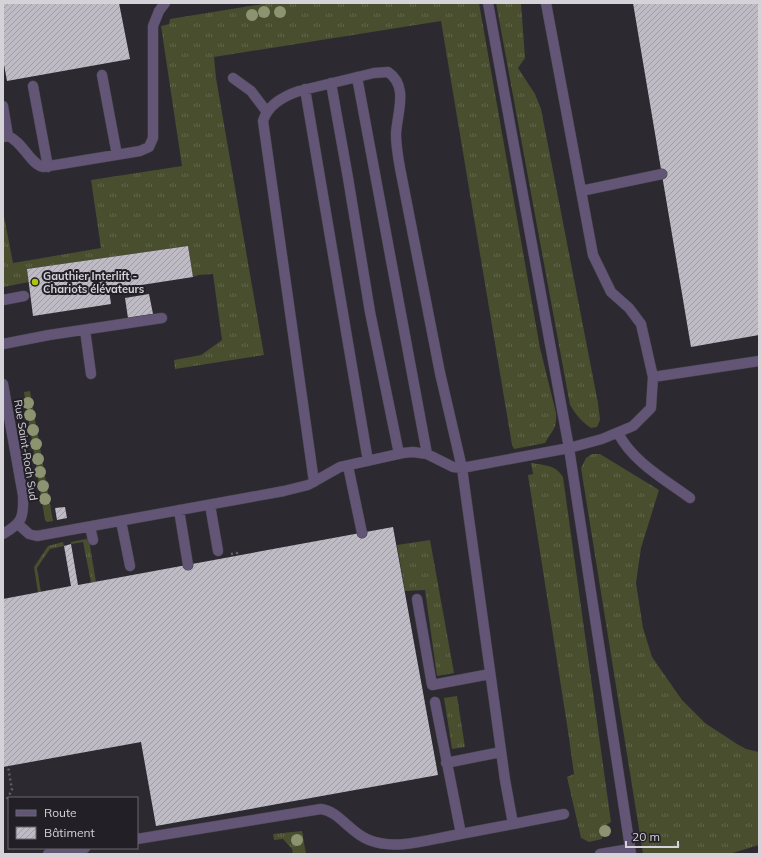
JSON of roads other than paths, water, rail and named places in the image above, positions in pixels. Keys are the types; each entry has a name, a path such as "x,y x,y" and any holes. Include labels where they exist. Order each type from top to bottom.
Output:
{"street":[{"path":"3,106 6,136 16,140 35,164 43,168 145,149 151,143 153,138 153,26 159,11 165,3"},
{"path":"488,3 569,448 631,852 600,854"},
{"path":"3,534 18,524 29,534 37,536 284,492 308,485 336,469 399,454 413,452 427,454 453,467 462,468 569,448 618,433 633,426 652,408 653,377 641,324 629,308 611,292 593,255 546,3"},
{"path":"314,482 263,121 267,112 281,98 304,89 374,73 388,72 396,79 399,85 400,107 396,142 400,168 440,373 462,468 501,752 513,824"},
{"path":"102,75 117,155"},
{"path":"357,77 427,454"},
{"path":"233,78 251,91 267,112"},
{"path":"331,83 370,312 399,454"},
{"path":"33,86 48,166"},
{"path":"304,89 368,461"},
{"path":"581,191 662,174"},
{"path":"3,300 24,296"},
{"path":"3,344 162,318"},
{"path":"85,330 91,374"},
{"path":"653,377 759,361"},
{"name":"Rue Saint-Roch Sud","path":"3,384 23,495 24,509 18,524"},
{"path":"618,433 624,445 634,456 690,498"},
{"path":"348,466 362,533"},
{"path":"210,504 218,551"},
{"path":"179,510 188,565"},
{"path":"121,521 130,566"},
{"path":"90,527 92,540"},
{"path":"417,600 432,685 490,674"},
{"path":"435,702 461,834"},
{"path":"446,763 501,752"},
{"path":"138,839 321,809 328,810 333,813 353,831 369,841 394,845 564,814"},
{"path":"48,854 78,849"}],"place":[{"name":"Gauthier Interlift - Chariots élévateurs","path":"35,282"}]}
